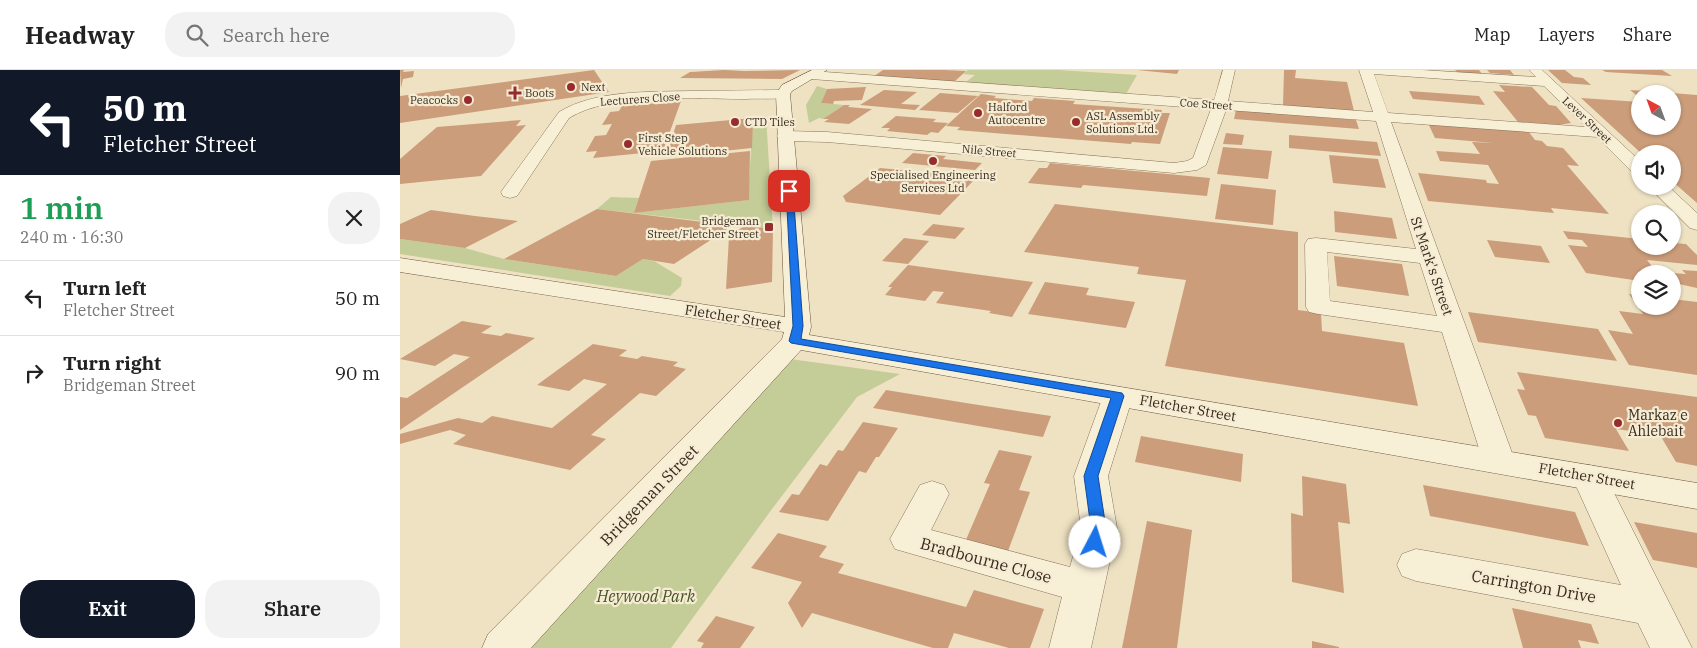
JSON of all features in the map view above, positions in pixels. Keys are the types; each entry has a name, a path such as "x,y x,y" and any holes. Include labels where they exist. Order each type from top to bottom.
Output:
{"street":[{"path":"1220,105 1229,70"},
{"path":"1366,70 1546,82"},
{"name":"St Mark's Street","path":"1366,70 1499,461"},
{"name":"Lever Street","path":"1535,70 1631,161"},
{"path":"796,334 783,94 787,88 816,73"},
{"name":"Coe Street","path":"816,73 1601,133"},
{"name":"Lecturers Close","path":"510,192 564,115 578,107 622,98 648,96 783,94"},
{"name":"Nile Street","path":"785,136 827,137 1174,168 1192,166 1200,161 1220,105"},
{"path":"1666,195 1697,224"},
{"path":"1430,257 1316,244 1318,306 1453,326"},
{"name":"Fletcher Street","path":"400,265 796,334 1118,396 1697,496"},
{"name":"Bridgeman Street","path":"503,648 796,334"},
{"path":"1070,648 1099,528 1091,476 1118,396"},
{"path":"1590,477 1671,648"},
{"name":"Bradbourne Close","path":"932,494 908,538 1085,587"},
{"name":"Carrington Drive","path":"1416,565 1652,608"}],"green space":[{"path":"968,70 1058,70 1137,75 1126,94 966,82 975,75 963,74"},
{"path":"817,86 827,89 821,103 844,105 823,119 819,118 809,123 806,105"},
{"path":"766,116 773,229 597,209 611,197 639,198 634,213 748,200 753,118"},
{"path":"400,239 465,248 504,259 616,276 643,259 654,261 682,278 681,286 670,296 400,254"},
{"name":"Heywood Park","path":"790,359 900,374 857,397 769,513 671,648 529,648"}],"building":[{"path":"400,70 404,70 403,72 414,71 413,77 403,79 401,88"},
{"path":"594,70 609,92 400,123 400,96"},
{"path":"800,70 782,79 680,78 690,72"},
{"path":"883,70 966,71 954,82 874,76"},
{"path":"1137,70 1179,70 1177,74"},
{"path":"1284,70 1296,70 1295,78 1347,82 1354,111 1283,106"},
{"path":"1455,70 1479,70 1483,75 1458,73"},
{"path":"1487,70 1510,70 1514,75 1490,73"},
{"path":"1548,70 1565,70 1574,77 1583,78 1591,85 1562,83"},
{"path":"1602,70 1662,70 1672,76 1606,72"},
{"path":"1499,85 1532,87 1549,105 1556,106 1571,123 1559,125 1518,122 1493,91 1505,92"},
{"path":"866,87 862,100 834,101 833,104 821,103 827,89"},
{"path":"884,90 917,92 901,104 920,105 915,110 860,105"},
{"path":"1409,91 1479,96 1485,105 1413,99"},
{"path":"940,93 978,96 958,113 919,110"},
{"name":"ASL Assembly Solutions Ltd.","path":"981,94 996,96 994,98 1032,101 1034,98 1075,101 1073,104 1162,110 1161,113 1170,113 1160,144 1132,142 1131,144 957,130 960,127 946,126"},
{"path":"1681,94 1697,95 1697,203 1681,189 1681,145 1632,145 1581,98 1631,101 1631,135 1681,135"},
{"path":"681,101 663,151 593,158 597,151 586,152 595,136 606,135 612,124 602,125 610,112 619,111 622,106"},
{"path":"844,105 872,109 849,124 824,122 829,119 823,119"},
{"path":"1236,110 1356,120 1359,129 1234,119"},
{"path":"896,116 936,119 933,122 948,123 938,133 931,132 927,135 887,131 890,128 881,128"},
{"path":"753,118 752,148 666,157 676,125"},
{"path":"521,120 516,126 526,125 481,176 400,184 400,159 437,127"},
{"path":"1428,123 1528,131 1535,140 1542,141 1547,146 1563,148 1579,166 1567,165 1609,214 1551,208 1554,213 1428,201 1418,173 1486,180 1487,183 1499,184 1488,165 1440,161 1436,151 1480,154 1472,142 1494,143 1435,138"},
{"path":"1226,133 1244,135 1242,145 1223,144"},
{"path":"1289,135 1377,142 1381,156 1289,148"},
{"path":"1223,147 1272,151 1268,179 1217,174"},
{"path":"750,151 749,200 634,213 651,161"},
{"name":"Specialised Engineering Services Ltd","path":"913,153 946,156 943,159 982,163 975,170 902,163"},
{"path":"1329,155 1378,159 1386,188 1333,183"},
{"path":"1050,163 1210,178 1207,196 1083,185 1081,188 1028,183 1039,168 1047,168"},
{"path":"880,168 977,177 940,215 846,202 843,196"},
{"path":"1221,184 1276,190 1273,225 1215,219"},
{"path":"1055,204 1298,232 1298,310 1321,313 1322,331 1404,343 1418,406 1165,366 1186,280 1137,274 1139,267 1024,252"},
{"path":"597,209 732,226 674,264 643,259 616,276 504,259"},
{"path":"431,210 518,221 465,248 400,239 400,224"},
{"path":"1334,211 1392,218 1397,239 1335,232"},
{"path":"933,224 965,228 955,239 922,235"},
{"path":"744,226 773,229 772,282 726,289 729,237"},
{"path":"1563,231 1631,238 1631,255 1681,255 1681,244 1686,244 1697,255 1697,265 1647,260 1651,265 1631,265 1631,280 1586,273 1568,245 1588,247 1582,240 1568,239"},
{"path":"904,238 929,241 908,264 882,261"},
{"path":"1487,240 1541,246 1550,263 1495,257"},
{"path":"1334,256 1402,264 1409,296 1337,286"},
{"path":"908,265 1033,282 1012,317 989,313 991,311 936,303 944,292 933,291 925,301 885,295 892,287 888,287"},
{"path":"1682,270 1697,271 1697,288 1681,284 1681,274 1686,274"},
{"path":"1045,282 1089,288 1086,295 1135,302 1126,328 1028,314"},
{"path":"1681,300 1697,302 1697,375 1629,365 1608,330 1633,334 1619,311 1631,312 1631,315 1681,315"},
{"path":"1468,312 1598,329 1617,361 1478,342"},
{"path":"462,321 492,326 481,333 501,336 506,333 535,338 400,430 400,397 407,398 470,357 454,354 435,366 400,359"},
{"path":"593,344 627,350 619,356 637,359 642,356 678,362 673,366 686,369 656,396 640,393 591,435 606,439 570,470 453,444 466,435 450,430 400,444 400,434 458,418 482,423 492,416 552,428 607,384 584,379 569,391 537,385"},
{"name":"Markaz e Ahlebait","path":"1517,372 1697,397 1697,466 1676,462 1660,435 1616,429 1629,451 1545,438 1536,416 1528,415 1517,389 1525,390"},
{"path":"886,390 1051,416 1043,437 873,408"},
{"path":"863,422 898,428 866,473 859,471 828,521 779,512 792,494 799,495 820,464 827,466 838,450 843,451"},
{"path":"1141,436 1243,454 1241,482 1135,462"},
{"path":"999,450 1032,456 1019,490 1030,492 1008,551 965,542 990,484 984,483"},
{"path":"1302,476 1346,484 1350,524 1338,522 1344,593 1292,582 1291,513 1303,516"},
{"path":"1423,485 1575,512 1589,546 1430,516"},
{"path":"1147,521 1192,530 1177,648 1122,648"},
{"path":"1634,522 1697,533 1697,568 1653,560"},
{"path":"778,533 827,546 819,557 844,564 838,573 966,607 974,590 1044,609 1030,648 1009,648 954,633 948,648 933,648 812,613 802,628 788,603 802,582 751,568"},
{"path":"1512,608 1591,624 1599,644 1578,640 1581,648 1523,648"},
{"path":"716,616 755,627 740,648 701,648 704,643 697,641"},
{"path":"1312,641 1339,647 1339,648 1312,648"}],"place":[{"name":"Next","path":"571,87"},
{"name":"Boots","path":"515,93"},
{"name":"Peacocks","path":"468,100"},
{"name":"Halford Autocentre","path":"978,113"},
{"name":"CTD Tiles","path":"735,122"},
{"name":"ASL Assembly Solutions Ltd.","path":"1076,122"},
{"name":"First Step Vehicle Solutions","path":"628,144"},
{"name":"Specialised Engineering Services Ltd","path":"933,161"},
{"name":"Bridgeman Street/Fletcher Street","path":"769,227"},
{"name":"Markaz e Ahlebait","path":"1618,423"}],"route":[{"path":"789,191 798,326 794,341 968,369 1118,396 1091,476 1099,528 1095,542"}]}
